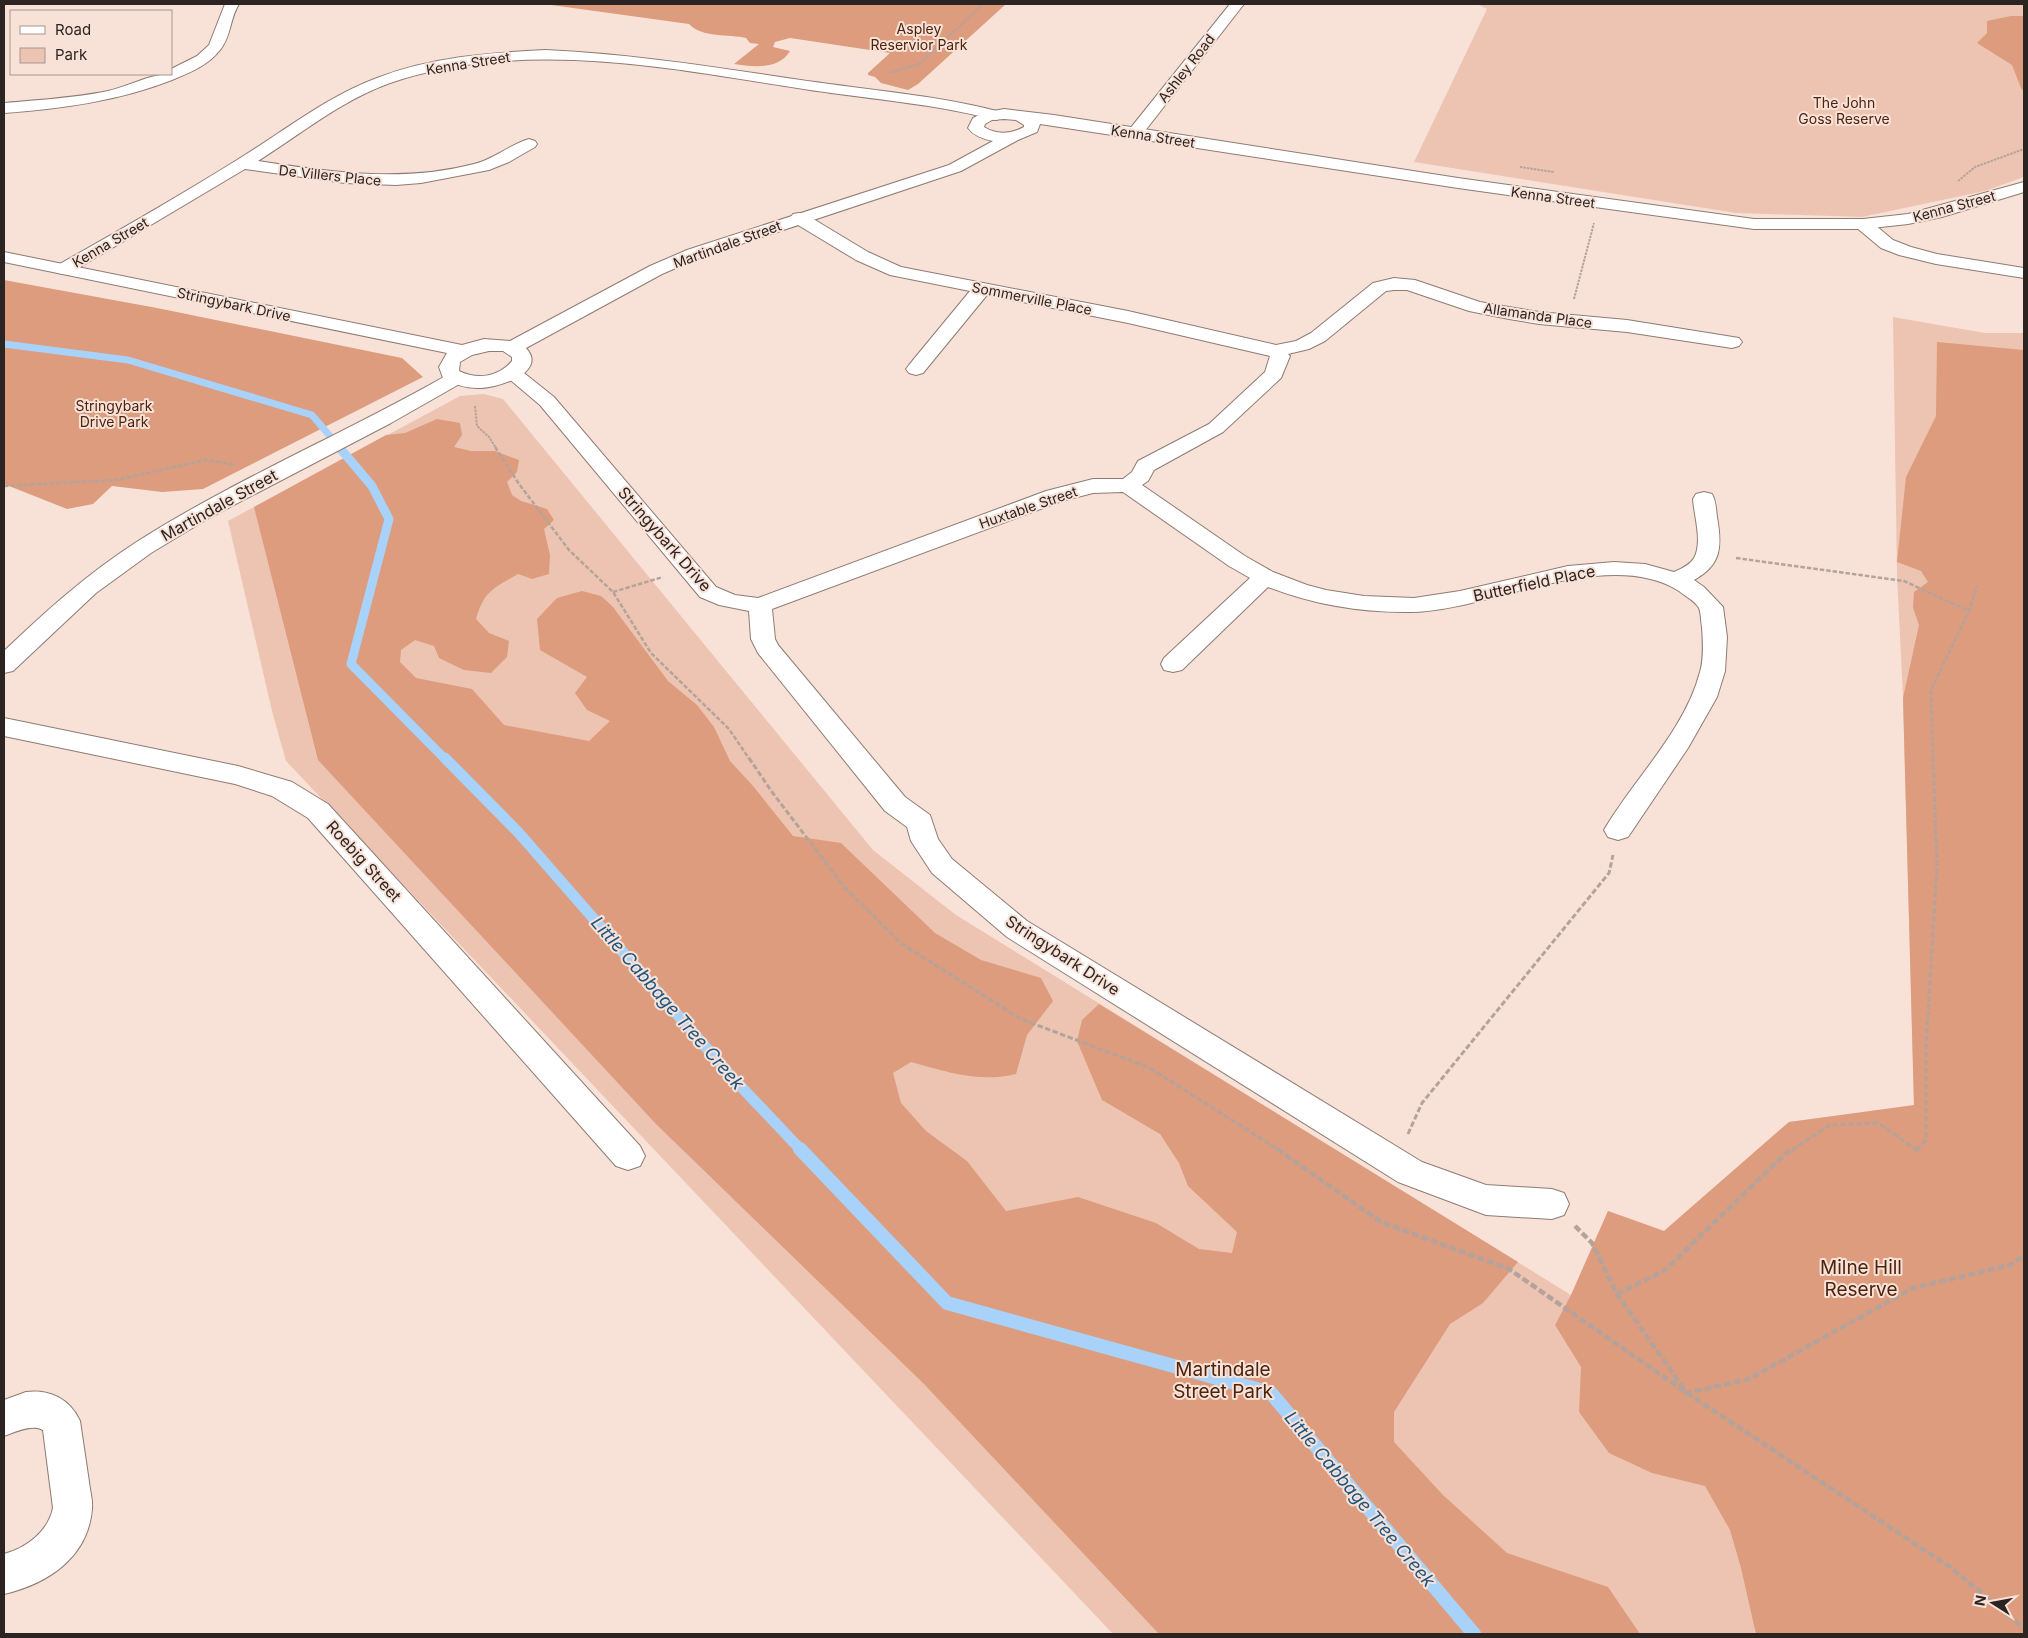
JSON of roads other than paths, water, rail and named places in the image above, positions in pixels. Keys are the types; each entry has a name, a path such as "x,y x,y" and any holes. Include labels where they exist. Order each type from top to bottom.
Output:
{"street":[{"path":"172,74 211,52 219,42 226,11 232,4"},
{"name":"Ashley Road","path":"1135,133 1237,4"},
{"name":"Kenna Street","path":"64,269 243,164 339,102 383,81 417,70 499,57 553,53 612,56 965,106 996,115"},
{"path":"4,108 68,103 110,96 137,89 170,75"},
{"name":"Kenna Street","path":"922,101 954,112 980,129 998,137 1013,136 1028,124"},
{"name":"Kenna Street","path":"980,129 982,118 1012,114 1028,124 1081,125 1599,204 1754,224 1863,224 1936,214 2024,187"},
{"path":"955,168 980,129"},
{"name":"Martindale Street","path":"512,360 656,270 693,254 955,168 1013,136"},
{"name":"De Villers Place","path":"243,164 353,180 401,181 428,178 478,168 502,159 529,144"},
{"name":"Sommerville Place","path":"799,218 862,256 896,271 1128,316 1276,351"},
{"path":"1863,224 1887,244 1905,251 1936,259 2024,273"},
{"name":"Stringybark Drive","path":"4,257 464,351 494,345 512,360 708,592 739,604 760,605 763,639 767,648 895,804 920,822 924,841 942,866 1017,928 1410,1172 1486,1200 1552,1204"},
{"name":"Allamanda Place","path":"1276,351 1302,345 1318,337 1380,287 1394,284 1409,284 1476,307 1539,318 1627,326 1732,342"},
{"path":"916,369 983,288"},
{"path":"464,351 455,356 448,368 450,374 456,378 478,382 502,378 512,360"},
{"path":"1128,485 1140,476 1146,466 1216,428 1236,411 1274,374 1280,356 1276,351"},
{"name":"Martindale Street","path":"4,665 45,625 93,584 142,548 206,510 383,419 456,378"},
{"name":"Butterfield Place","path":"1128,485 1237,562 1265,577 1300,591 1326,597 1364,603 1414,605 1460,598 1589,570 1614,569 1645,571 1677,580 1696,592 1711,607 1715,637 1712,671 1704,697 1675,748 1618,830"},
{"name":"Huxtable Street","path":"760,605 1054,496 1093,486 1128,485"},
{"path":"1677,580 1696,569 1705,559 1708,546 1704,499"},
{"path":"1173,664 1265,577"},
{"name":"Roebig Street","path":"4,727 238,775 282,789 318,811 628,1156"},
{"path":"4,1418 21,1410 42,1409 56,1416 61,1421 73,1508 68,1526 49,1553 25,1569 4,1574"}],"waterway":[{"name":"Little Cabbage Tree Creek","path":"4,344 128,360 312,415 340,448"},
{"name":"Little Cabbage Tree Creek","path":"339,447 372,486 389,519 351,664 446,760"},
{"name":"Little Cabbage Tree Creek","path":"445,758 518,832 731,1076 801,1150"},
{"name":"Little Cabbage Tree Creek","path":"800,1149 947,1303 1271,1393 1474,1634"}],"park label":[{"name":"Aspley Reservior Park","path":"919,36"},
{"name":"The John Goss Reserve","path":"1844,110"},
{"name":"Stringybark Drive Park","path":"114,414"},
{"name":"Milne Hill Reserve","path":"1861,1278"},
{"name":"Martindale Street Park","path":"1223,1380"}]}
